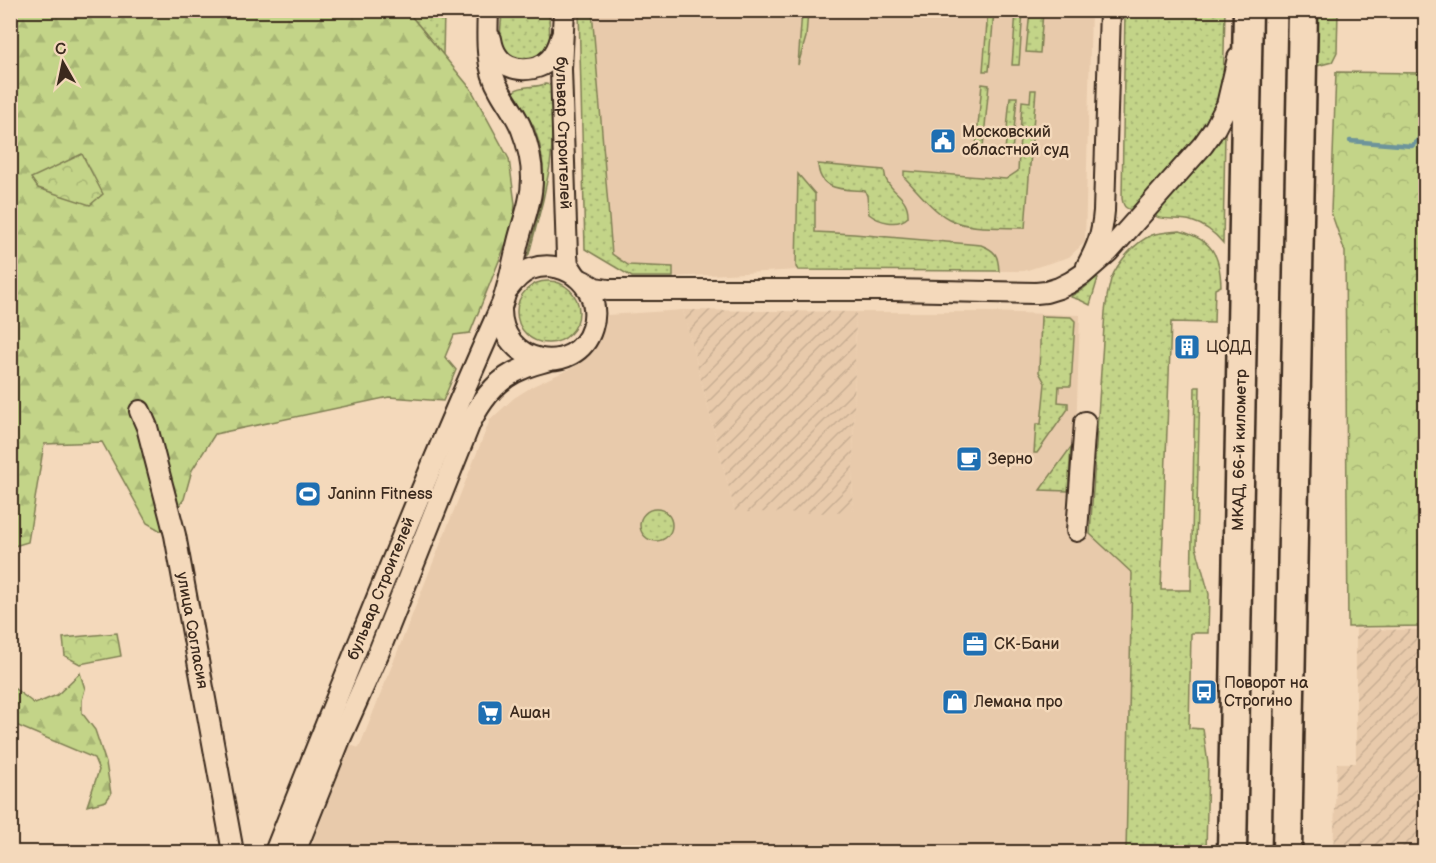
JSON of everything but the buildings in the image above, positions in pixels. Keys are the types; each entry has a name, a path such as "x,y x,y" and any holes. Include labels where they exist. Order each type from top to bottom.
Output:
{"highway":[{"name":"МКАД, 66-й километр","path":"1232,852 1247,10"},
{"path":"1287,852 1304,10"}],"street":[{"path":"1083,274 1102,231 1110,10"},
{"path":"579,278 595,288 608,290 892,290 1036,293 1059,288 1083,274 1108,252 1203,145 1215,128 1227,105 1247,10"},
{"name":"бульвар Строителей","path":"488,16 490,38 496,56 507,65 522,69 538,67 550,59 558,47 564,17"},
{"name":"бульвар Строителей","path":"488,16 487,48 494,79 523,132 531,167 532,184 504,297 501,318 504,331 522,352 535,358 549,360"},
{"name":"бульвар Строителей","path":"294,852 378,654 478,407 502,381 520,369 575,351 585,342 592,330 595,316 594,303 588,290 568,264 567,256 561,69 564,17"},
{"name":"бульвар Строителей","path":"274,852 410,516 504,297 516,278 530,270 545,266 561,268 579,278"},
{"name":"улица Согласия","path":"140,411 147,426 175,536 233,852"},
{"path":"1077,531 1085,422"}],"shaded area":[{"path":"579,11 1091,11 1085,242 1069,257 1024,271 798,270 632,277 585,249"},
{"path":"683,310 735,512 852,512 856,312 1080,315 1073,520 1085,520 1091,534 1132,573 1126,852 309,852 350,745 359,748 490,420 514,398 533,386 574,367 593,349 606,326 607,315"},
{"path":"683,310 856,312 852,513 735,512"},
{"path":"1356,629 1425,630 1425,852 1333,852 1337,763 1356,763"}],"green space":[{"path":"10,11 407,11 471,89 509,159 515,204 513,226 470,333 454,335 445,357 456,370 443,401 389,397 215,434 192,470 184,499 161,531 147,523 102,442 44,444 28,542 11,547"},
{"path":"407,11 444,11 443,56 443,55"},
{"path":"502,11 549,11 550,47 545,56 523,64 503,51 500,37"},
{"path":"579,11 592,11 612,254 628,265 673,267 673,277 632,277 585,249"},
{"path":"802,11 808,11 806,37 798,65"},
{"path":"988,11 994,11 989,71 983,71"},
{"path":"1016,11 1023,11 1019,65 1012,65"},
{"path":"1030,11 1043,11 1040,53 1026,52"},
{"path":"1125,11 1225,11 1223,90 1212,126 1133,210 1125,207 1122,198"},
{"path":"1318,11 1338,11 1337,52 1332,62 1317,66"},
{"path":"1336,72 1425,73 1425,626 1348,627 1345,252 1331,212"},
{"path":"545,84 551,85 552,88 552,146 543,200 528,255 542,199 543,165 534,127 515,97 514,91"},
{"path":"982,84 989,85 983,147 976,147"},
{"path":"1031,90 1036,90 1025,228 986,227 957,223 937,211 904,177 904,171 1006,179 1018,171 1022,101 1030,102"},
{"path":"1010,97 1017,97 1012,152 1005,151"},
{"path":"1222,133 1225,133 1223,243 1213,232 1201,225 1188,220 1159,218 1154,213"},
{"path":"82,154 103,194 90,205 38,188 31,178"},
{"path":"818,164 884,170 889,184 906,204 908,217 894,223 873,217 869,214 865,191 841,189 828,184 819,173"},
{"path":"798,174 815,194 815,232 981,245 995,254 999,271 798,270 796,267"},
{"path":"1180,231 1200,239 1212,250 1219,265 1221,286 1215,289 1214,323 1171,322 1161,590 1191,590 1195,387 1200,387 1196,547 1209,594 1208,633 1191,633 1189,728 1203,729 1208,764 1206,852 1126,852 1132,573 1090,534 1105,312 1111,279 1128,253 1139,242 1152,235"},
{"path":"1097,277 1090,305 1071,297 1082,290"},
{"path":"542,281 554,281 570,290 577,300 579,312 577,324 570,334 554,343 542,343 531,338 522,329 517,318 517,306 522,295 531,286"},
{"path":"1041,316 1071,317 1075,321 1071,386 1059,386 1058,402 1068,403 1068,409 1037,453 1034,453 1036,424 1041,424 1045,383 1039,372"},
{"path":"1071,447 1068,491 1040,490"},
{"path":"656,509 667,514 672,525 667,536 656,541 645,536 640,525 645,514"},
{"path":"117,633 121,656 80,664 65,656 63,638"},
{"path":"80,673 85,689 82,713 95,730 106,763 111,794 106,801 87,806 99,770 94,758 11,723 11,686 35,704 57,695"}],"waterway":[{"path":"1350,141 1412,146 1426,132"}],"place":[{"name":"Московский областной суд","path":"943,141"},
{"name":"ЦОДД","path":"1187,347"},
{"name":"Зерно","path":"969,459"},
{"name":"Janinn Fitness","path":"308,494"},
{"name":"СК-Бани","path":"975,644"},
{"name":"Поворот на Строгино","path":"1204,692"},
{"name":"Лемана про","path":"955,702"},
{"name":"Ашан","path":"490,713"}]}
